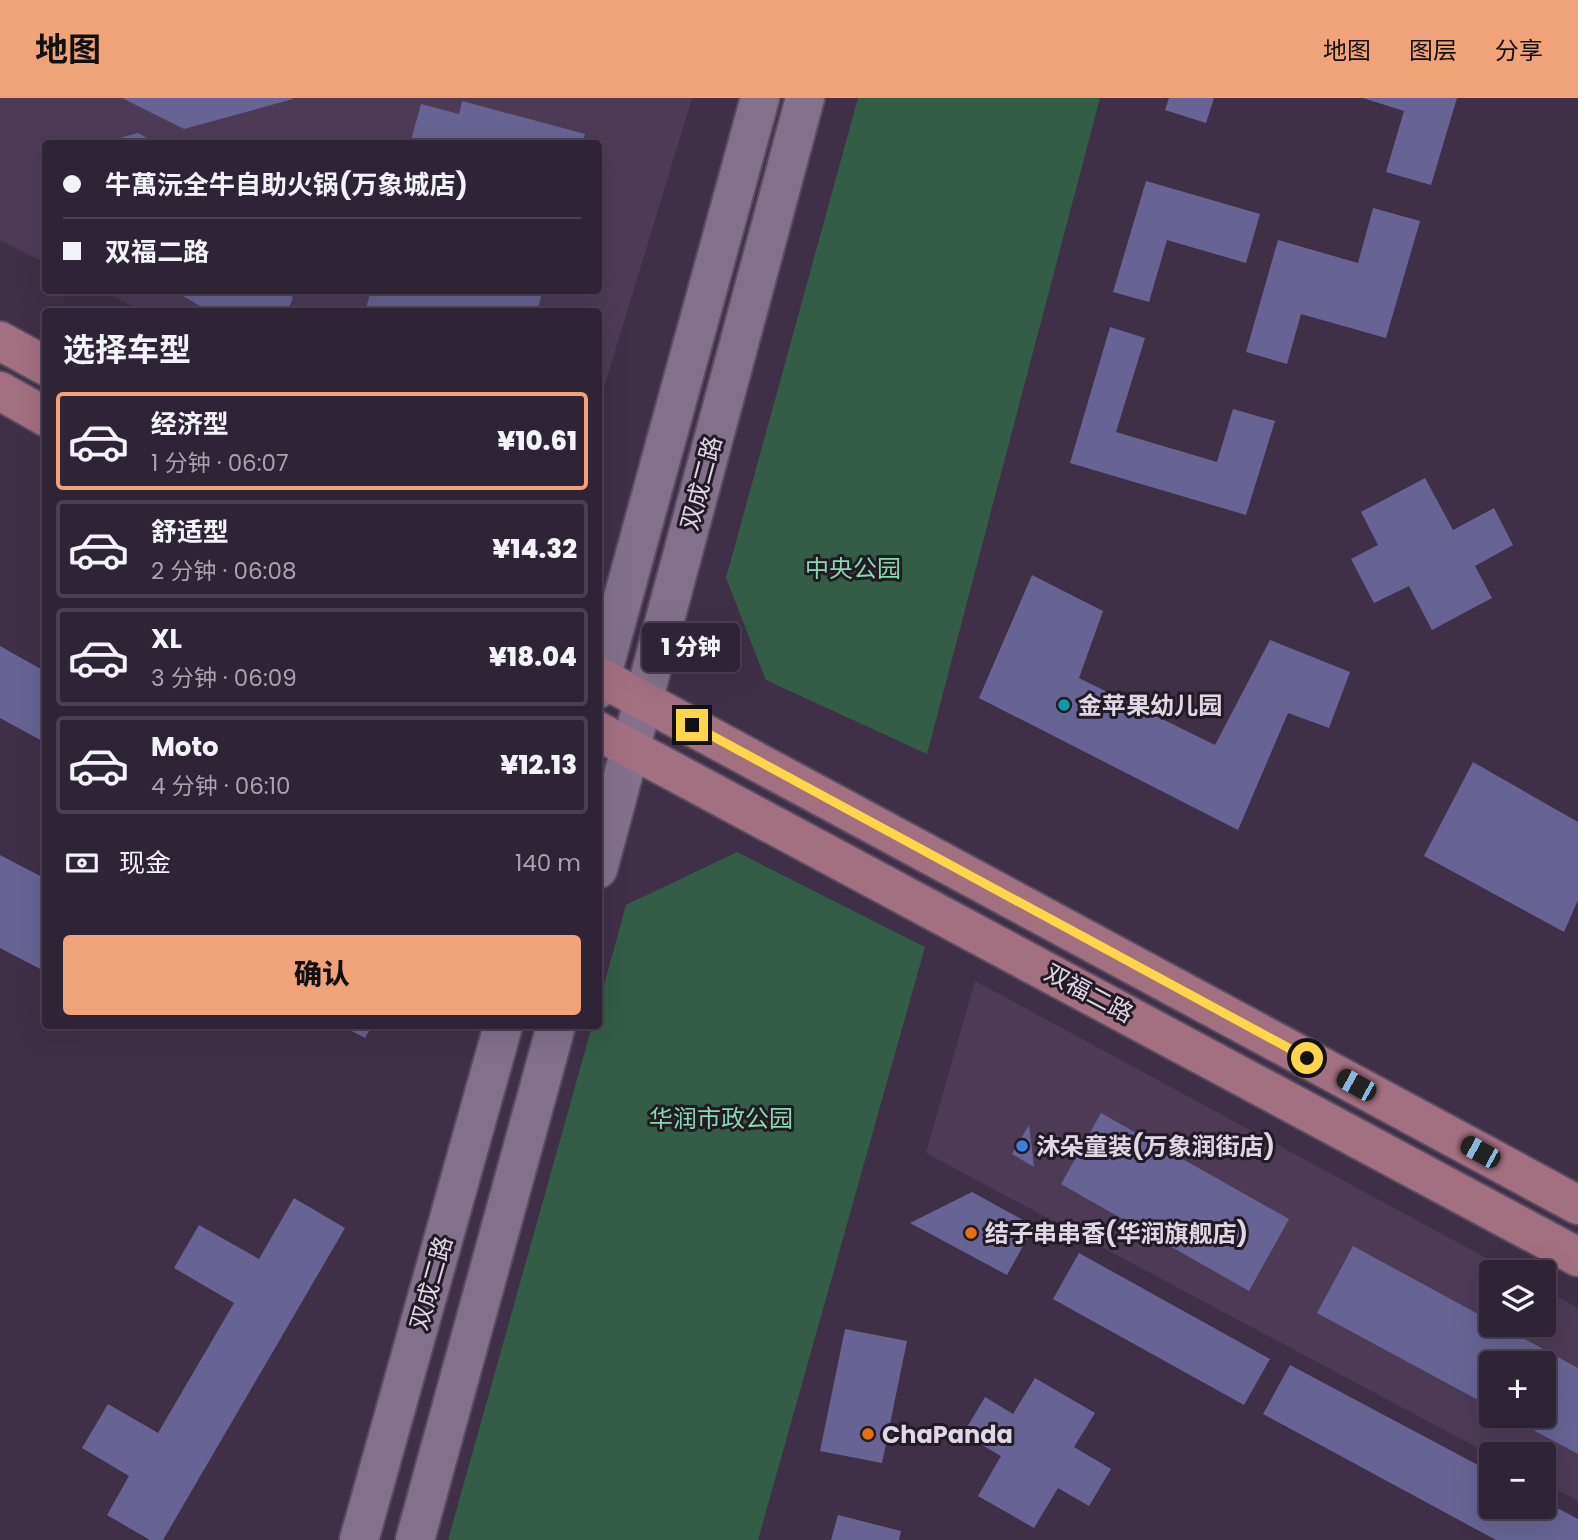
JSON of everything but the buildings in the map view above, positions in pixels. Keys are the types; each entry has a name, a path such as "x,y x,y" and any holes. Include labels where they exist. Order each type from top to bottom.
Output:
{"main road":[{"path":"0,341 42,364"},
{"path":"0,391 42,415"},
{"name":"双福二路","path":"602,682 643,698 1578,1205"},
{"name":"双福二路","path":"615,739 1578,1256"}],"street":[{"name":"双成二路","path":"602,674 760,98"},
{"name":"双成二路","path":"602,838 615,739 643,698 805,98"},
{"name":"双成二路","path":"359,1540 502,1029"},
{"path":"415,1540 555,1029"}],"shaded area":[{"path":"0,98 692,98 602,394 602,308 136,308 108,294 602,294 602,140 42,140 42,261 0,240"},
{"path":"975,981 1490,1260 1479,1260 1479,1337 1556,1337 1556,1296 1578,1308 1578,1501 1556,1489 1556,1442 1479,1442 1479,1449 926,1153"}],"green space":[{"name":"中央公园","path":"858,98 1100,98 927,754 766,680 726,578"},
{"name":"华润市政公园","path":"737,852 925,947 758,1540 448,1540 591,1029 602,1029 602,992 626,905"}],"place":[{"name":"金苹果幼儿园","path":"1064,705"},
{"name":"沐朵童装(万象润街店)","path":"1022,1146"},
{"name":"结子串串香(华润旗舰店)","path":"971,1233"},
{"name":"ChaPanda","path":"868,1434"}],"route":[{"path":"692,725 1307,1058"}]}
